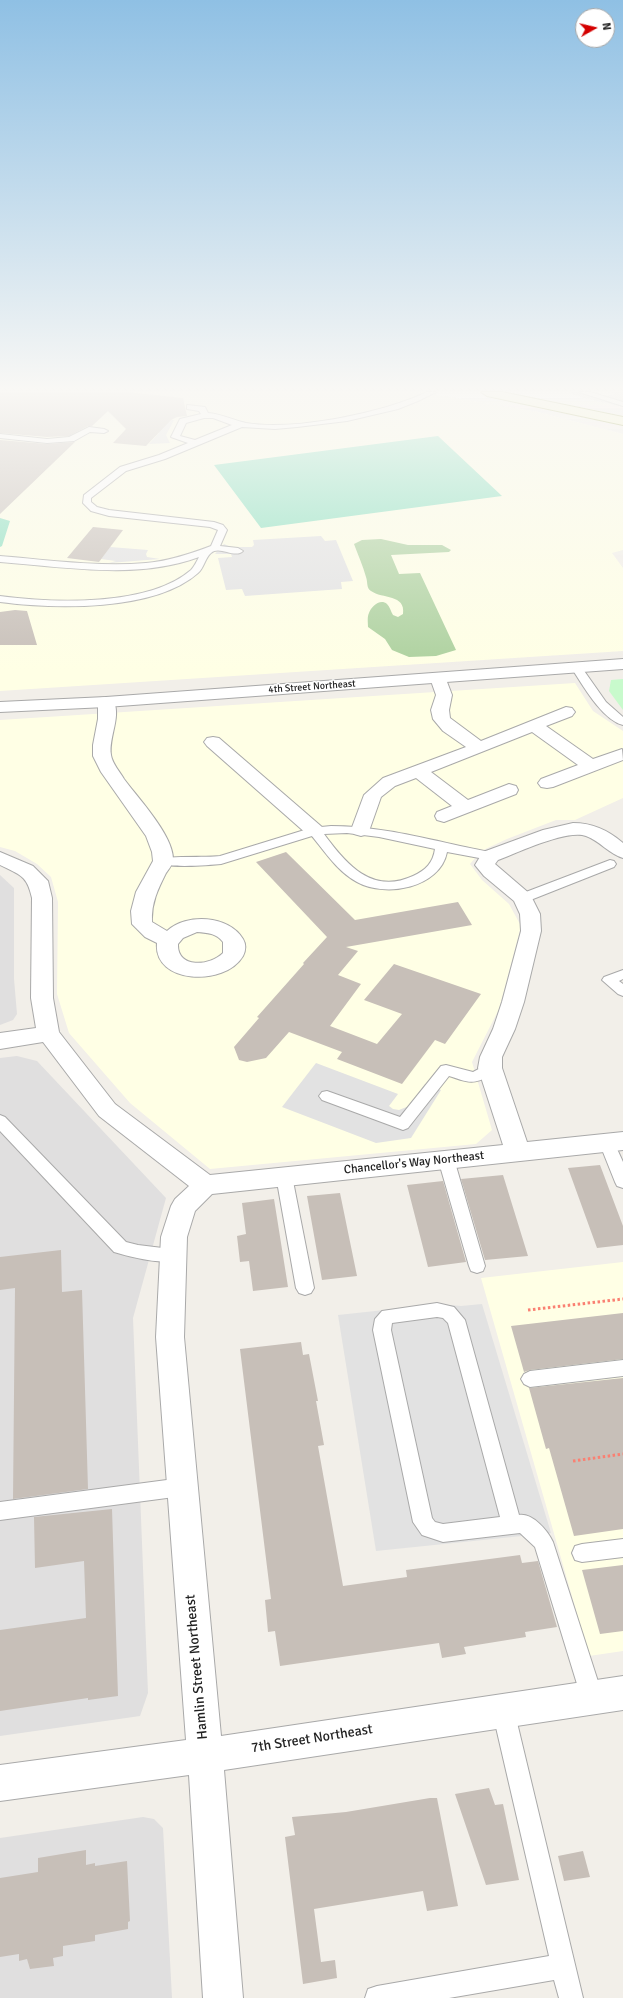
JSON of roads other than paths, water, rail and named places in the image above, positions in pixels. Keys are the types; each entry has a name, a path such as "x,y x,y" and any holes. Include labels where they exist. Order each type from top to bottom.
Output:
{"street":[{"name":"4th Street Northeast","path":"0,707 106,702 623,664"},
{"path":"438,678 444,695 440,710 442,719 449,727 479,748"},
{"path":"106,702 107,719 102,745 102,756 110,772 156,836 162,852 163,861 146,892 141,911 142,924 152,932 168,940"},
{"path":"361,830 373,795 389,782 479,748 566,712"},
{"path":"533,725 592,766"},
{"path":"213,742 315,831"},
{"path":"547,783 622,754"},
{"path":"418,771 465,807"},
{"path":"444,816 508,790"},
{"path":"518,1152 490,1068 491,1057 504,1029 531,931 530,914 523,898 491,872 487,861 568,829 584,829 597,833 617,858"},
{"path":"0,858 26,870 38,881 42,898 42,998 48,1032 107,1110 205,1185 184,1206 174,1238 173,1255"},
{"path":"0,1040 27,1038 48,1032"},
{"name":"Chancellor's Way Northeast","path":"205,1185 615,1142"},
{"name":"Hamlin Street Northeast","path":"173,1255 170,1337 205,1755 222,1998"},
{"name":"7th Street Northeast","path":"0,1783 205,1755 608,1695"}],"lane":[{"path":"0,599 47,603 80,603 142,596 165,589 190,577 204,563 223,530 220,527 211,524 109,513 94,509 87,503 87,497 101,485"},
{"path":"0,559 94,567 147,566 211,550 238,551"},
{"path":"576,667 611,715 623,722"},
{"path":"163,861 206,862 221,860 315,831 337,828 385,833 442,851 487,861"},
{"path":"315,831 335,857 362,880 390,887 413,881 431,872 442,851"},
{"path":"523,898 617,858"},
{"path":"623,974 609,980 623,992"},
{"path":"327,1096 403,1124 446,1070 475,1078 490,1068"},
{"path":"0,1121 120,1246 138,1252 173,1255"},
{"path":"615,1142 623,1182"},
{"path":"446,1159 477,1266"},
{"path":"284,1176 305,1288"},
{"path":"512,1524 456,1320 448,1312 437,1310 393,1314 384,1319 382,1324 424,1522 429,1529 443,1533 524,1523 543,1542 608,1695"},
{"path":"530,1379 623,1368"},
{"path":"0,1512 182,1487"},
{"path":"582,1553 623,1548"},
{"path":"503,1710 570,1998"},
{"path":"377,1998 563,1966"}]}
